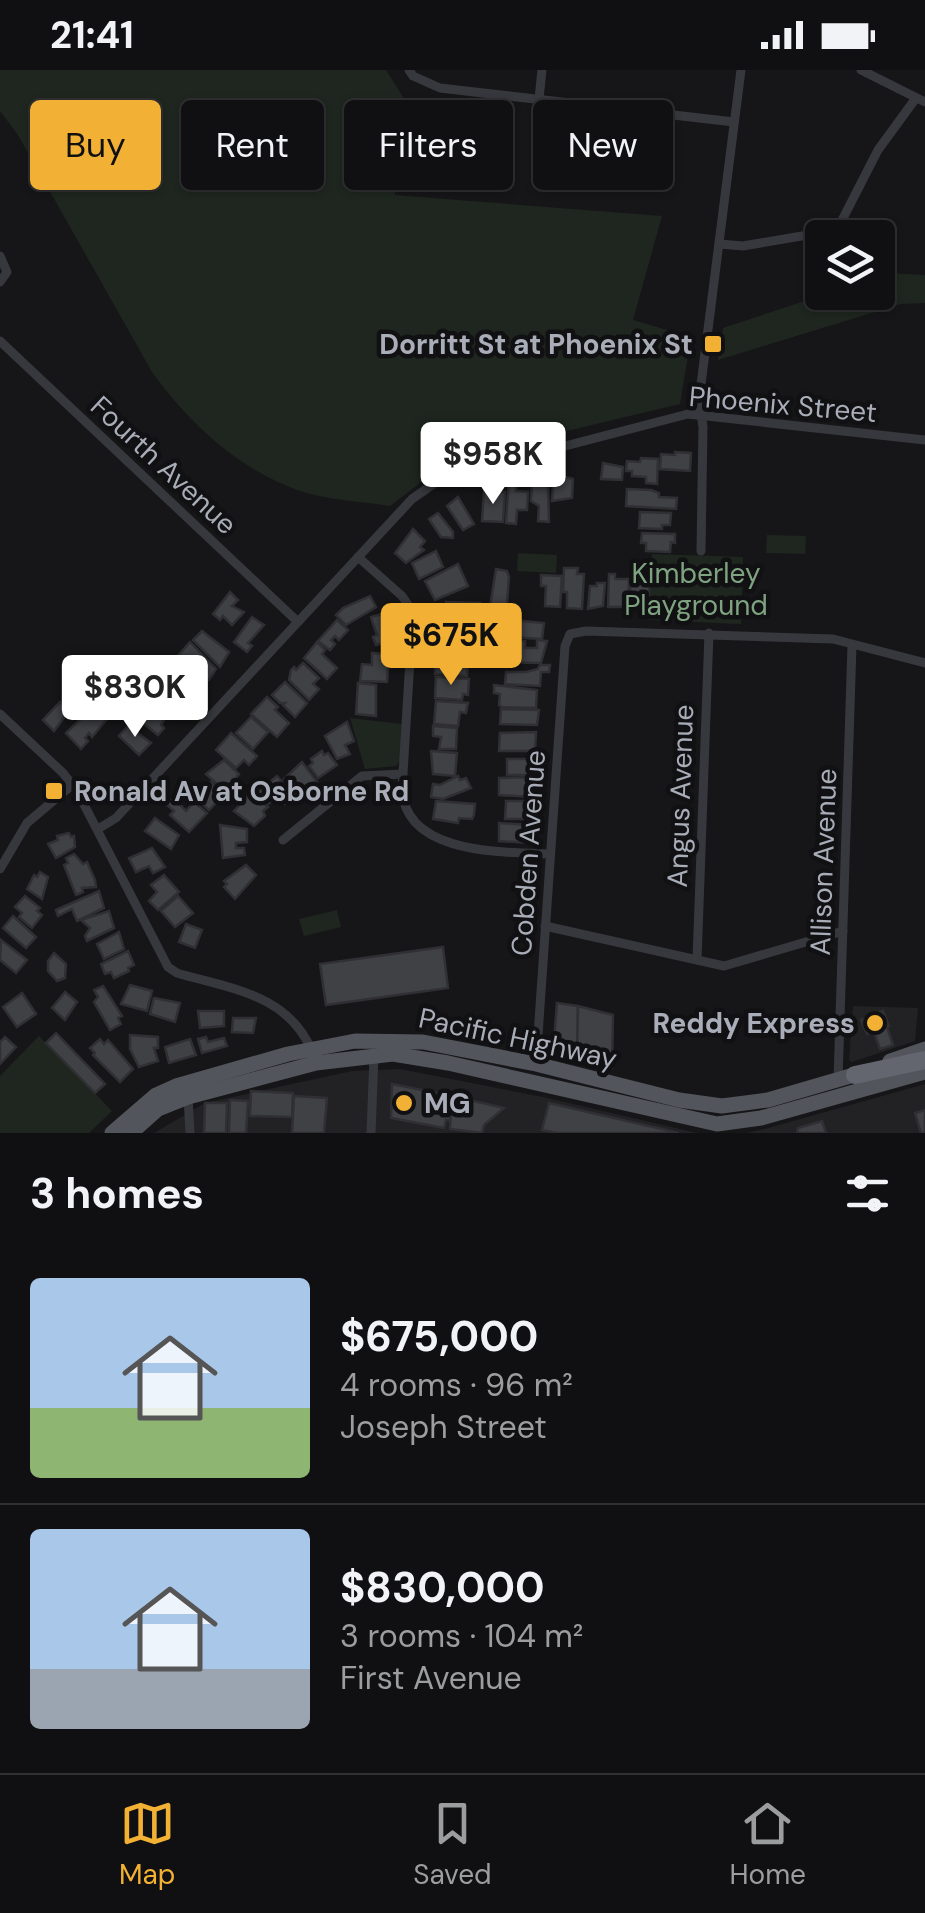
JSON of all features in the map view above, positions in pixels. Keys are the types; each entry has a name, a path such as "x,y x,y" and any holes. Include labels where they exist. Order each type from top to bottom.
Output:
{"highway":[{"path":"847,1078 925,1060"}],"main road":[{"name":"Pacific Highway","path":"112,1133 141,1105 166,1090 314,1056 424,1042 536,1064 679,1100 722,1106 768,1100 847,1078 925,1049"},
{"name":"Pacific Highway","path":"374,1048 717,1124 761,1118 925,1072"},
{"name":"Pacific Highway","path":"132,1133 158,1110 188,1097 314,1056"}],"street":[{"path":"409,70 440,88 538,100 542,70"},
{"path":"701,551 704,426 700,400 741,70"},
{"path":"720,244 743,246 837,230 878,150 921,100 862,70"},
{"path":"673,115 734,122"},
{"path":"0,282 7,272 2,258"},
{"name":"Fourth Avenue","path":"0,341 298,622"},
{"name":"Phoenix Street","path":"98,830 116,818 412,499 432,483 457,472 688,414 925,440"},
{"path":"358,557 402,596 414,612 404,774 406,811 426,829 466,849 550,854"},
{"name":"Cobden Avenue","path":"536,1064 564,646 575,631 709,633"},
{"path":"709,633 833,640 925,663"},
{"name":"Angus Avenue","path":"697,960 709,633"},
{"name":"Allison Avenue","path":"847,1078 843,931 852,645"},
{"path":"0,714 72,784 168,966 178,973 274,1004 299,1026 314,1056"},
{"path":"282,840 362,776 404,774"},
{"path":"0,870 27,823 72,784"},
{"path":"546,926 724,966 843,931"},
{"path":"371,1133 374,1048"},
{"path":"188,1097 190,1133"}],"shaded area":[{"path":"853,1006 918,1008 915,1041 852,1062 849,1060"},
{"path":"400,1069 697,1133 154,1133 205,1103 352,1071"},
{"path":"925,1084 925,1133 747,1133 768,1128"}],"green space":[{"path":"0,70 386,70 405,100 344,100 344,190 396,190 395,195 662,216 633,320 691,337 680,404 453,458 390,506 319,496 275,481 216,442 152,372 49,190 161,190 161,100 30,100 30,156 0,111"},
{"path":"895,273 925,275 925,303 895,306"},
{"path":"805,301 805,310 881,310 718,360 723,328"},
{"path":"767,535 806,536 805,554 766,553"},
{"path":"518,553 557,555 556,573 517,571"},
{"name":"Kimberley Playground","path":"652,554 743,557 741,624 649,620"},
{"path":"350,718 402,724 401,759 396,766 365,769"},
{"path":"337,910 341,927 304,936 299,919"},
{"path":"39,1036 112,1111 89,1133 0,1133 0,1076"}],"building":[{"path":"691,453 690,471 660,469 661,454"},
{"path":"641,458 658,459 657,484 646,483 646,477 632,476 632,471 626,471 627,461 640,462"},
{"path":"603,463 623,467 622,480 601,479"},
{"path":"554,474 573,479 572,498 552,501"},
{"path":"509,478 517,478 516,491 528,492 527,510 517,510 516,524 506,523"},
{"path":"532,482 548,487 549,522 538,521 539,506 531,501"},
{"path":"627,489 651,490 659,493 659,497 677,498 676,509 626,506"},
{"path":"484,491 505,492 503,522 482,521"},
{"path":"458,497 474,524 463,530 447,506"},
{"path":"640,512 671,513 670,525 662,525 662,529 639,528"},
{"path":"438,513 453,532 453,538 441,537 429,519"},
{"path":"413,529 425,541 420,547 424,550 406,563 395,553"},
{"path":"642,533 675,534 675,543 671,542 670,552 646,551 646,543 641,543"},
{"path":"436,551 443,567 419,579 412,563"},
{"path":"458,564 468,586 435,600 425,581"},
{"path":"564,568 578,568 577,574 584,574 582,609 567,608"},
{"path":"496,569 507,571 509,577 503,608 490,607"},
{"path":"609,574 615,574 615,579 629,579 628,607 608,607"},
{"path":"541,575 562,576 560,607 545,606 546,586 541,586"},
{"path":"631,578 650,579 648,609 629,608"},
{"path":"605,583 603,606 588,609 590,586"},
{"path":"230,592 238,600 232,606 244,612 232,625 223,616 220,620 213,614"},
{"path":"370,596 376,607 346,625 336,615 343,608"},
{"path":"446,602 480,603 474,626 455,625 456,615 445,614"},
{"path":"489,609 504,610 503,624 488,623"},
{"path":"385,613 393,641 376,645 371,617"},
{"path":"252,617 264,625 248,643 252,646 247,652 234,642"},
{"path":"337,620 348,630 339,640 335,636 331,640 335,644 330,650 318,641"},
{"path":"513,620 544,623 542,639 511,637"},
{"path":"448,626 469,628 467,651 445,650"},
{"path":"202,631 229,652 220,667 193,640"},
{"path":"508,639 525,641 525,648 537,648 537,640 547,641 541,663 499,662 500,653 508,653"},
{"path":"190,642 216,669 209,680 204,682 177,657"},
{"path":"317,642 325,650 322,654 337,668 327,679 304,658"},
{"path":"435,651 461,653 461,661 468,662 467,676 435,674"},
{"path":"372,653 389,654 387,682 360,681 362,664 372,665"},
{"path":"175,662 200,685 191,698 164,674"},
{"path":"303,663 319,678 313,684 319,689 309,700 289,680 291,670"},
{"path":"550,665 549,672 541,672 540,686 505,684 506,672 526,672"},
{"path":"436,677 469,679 468,695 463,694 462,700 435,698"},
{"path":"285,682 307,703 295,717 285,703 272,695"},
{"path":"358,683 376,685 376,716 356,714"},
{"path":"494,685 537,690 536,708 502,707"},
{"path":"173,688 188,702 173,719 162,708 166,704 161,700"},
{"path":"267,697 289,723 277,737 251,714"},
{"path":"148,701 166,717 158,735 134,716"},
{"path":"436,701 468,703 466,713 460,712 458,726 434,724"},
{"path":"60,702 68,712 54,731 43,720"},
{"path":"93,707 106,720 92,737 89,733 81,749 66,733"},
{"path":"501,709 539,710 537,725 500,724"},
{"path":"251,717 268,732 253,749 236,733"},
{"path":"347,722 354,741 345,745 350,754 337,759 325,736"},
{"path":"128,726 151,743 139,755 119,736"},
{"path":"433,726 457,728 456,749 439,749 441,737 433,736"},
{"path":"536,732 535,751 499,751 500,733"},
{"path":"231,733 257,756 249,765 244,760 236,768 216,750"},
{"path":"322,751 337,765 318,778 309,766 313,763 311,759"},
{"path":"431,751 457,753 455,776 433,774"},
{"path":"507,759 532,759 535,775 507,775"},
{"path":"224,760 239,774 225,791 206,774"},
{"path":"302,762 317,782 297,796 284,779"},
{"path":"277,776 295,797 285,804 279,796 268,804 255,794"},
{"path":"458,776 460,780 466,778 471,788 443,799 431,797 433,784 440,785"},
{"path":"543,777 542,785 535,785 532,797 499,795 499,778"},
{"path":"211,782 224,794 209,810 193,796"},
{"path":"250,794 268,807 254,826 234,811"},
{"path":"173,798 186,811 194,802 207,813 189,832 170,815 174,811 166,804"},
{"path":"436,801 475,804 474,815 472,819 459,818 458,823 433,819"},
{"path":"506,801 530,801 532,819 505,819"},
{"path":"155,818 179,835 171,849 145,831"},
{"path":"499,823 530,825 530,843 499,841"},
{"path":"220,825 247,829 247,842 236,843 236,848 244,848 245,855 223,858"},
{"path":"69,833 74,836 75,847 56,858 48,844"},
{"path":"152,848 165,867 153,873 149,866 136,872 129,858"},
{"path":"74,854 83,864 87,862 96,887 82,888 83,892 76,895 64,865 68,863 66,858"},
{"path":"246,865 256,875 235,899 224,887 224,881"},
{"path":"40,872 48,877 42,899 27,889"},
{"path":"164,875 179,892 158,910 149,901 157,892 151,885"},
{"path":"99,891 104,908 77,921 72,909 58,916 56,910"},
{"path":"25,896 40,908 37,911 42,915 32,928 19,917 22,913 15,907"},
{"path":"178,896 193,913 175,927 161,911"},
{"path":"109,911 114,928 87,941 85,936 90,928 81,920"},
{"path":"13,916 36,937 26,948 3,928"},
{"path":"186,924 202,930 195,948 179,942"},
{"path":"119,932 124,949 104,959 97,944"},
{"path":"1,940 27,960 16,973 0,960"},
{"path":"443,947 448,988 326,1005 320,964"},
{"path":"128,951 134,965 129,971 114,978 111,972 105,974 101,964"},
{"path":"54,953 66,964 65,978 57,981 48,971 48,961"},
{"path":"130,985 152,991 147,1011 121,1004"},
{"path":"103,986 122,1016 118,1018 121,1024 110,1030 94,1002 98,997 94,990"},
{"path":"65,992 77,1002 65,1020 52,1008"},
{"path":"22,993 36,1014 17,1027 3,1007"},
{"path":"154,998 180,1003 175,1022 150,1014"},
{"path":"557,1003 578,1006 577,1060 553,1053"},
{"path":"578,1006 613,1015 612,1068 577,1060"},
{"path":"198,1011 224,1011 224,1026 200,1028"},
{"name":"Reddy Express","path":"883,1011 889,1026 867,1034 861,1020"},
{"path":"233,1018 256,1018 253,1033 232,1032"},
{"path":"887,1027 893,1045 880,1049 874,1032"},
{"path":"56,1033 105,1084 95,1093 46,1043"},
{"path":"130,1035 158,1037 158,1048 154,1048 158,1061 139,1067 130,1049"},
{"path":"5,1037 16,1047 0,1064 0,1042"},
{"path":"206,1037 208,1042 224,1038 227,1046 202,1053 198,1039"},
{"path":"100,1039 104,1044 108,1040 133,1069 120,1082 93,1055 90,1048"},
{"path":"190,1039 196,1055 169,1063 165,1047"},
{"path":"392,1084 452,1096 450,1120 446,1120 444,1128 391,1118"},
{"path":"251,1091 293,1093 292,1117 250,1116"},
{"path":"294,1096 327,1098 324,1133 292,1133"},
{"path":"452,1096 504,1108 484,1125 482,1133 450,1129"},
{"path":"230,1100 248,1101 246,1133 229,1133"},
{"path":"205,1103 227,1103 226,1133 204,1133"},
{"path":"549,1103 679,1133 542,1130"},
{"path":"925,1110 925,1133 921,1133 915,1113"},
{"path":"822,1121 826,1133 797,1133 798,1128"}],"place":[{"name":"Dorritt St at Phoenix St","path":"713,344"},
{"name":"Ronald Av at Osborne Rd","path":"54,791"},
{"name":"Reddy Express","path":"875,1023"},
{"name":"MG","path":"404,1103"}]}
